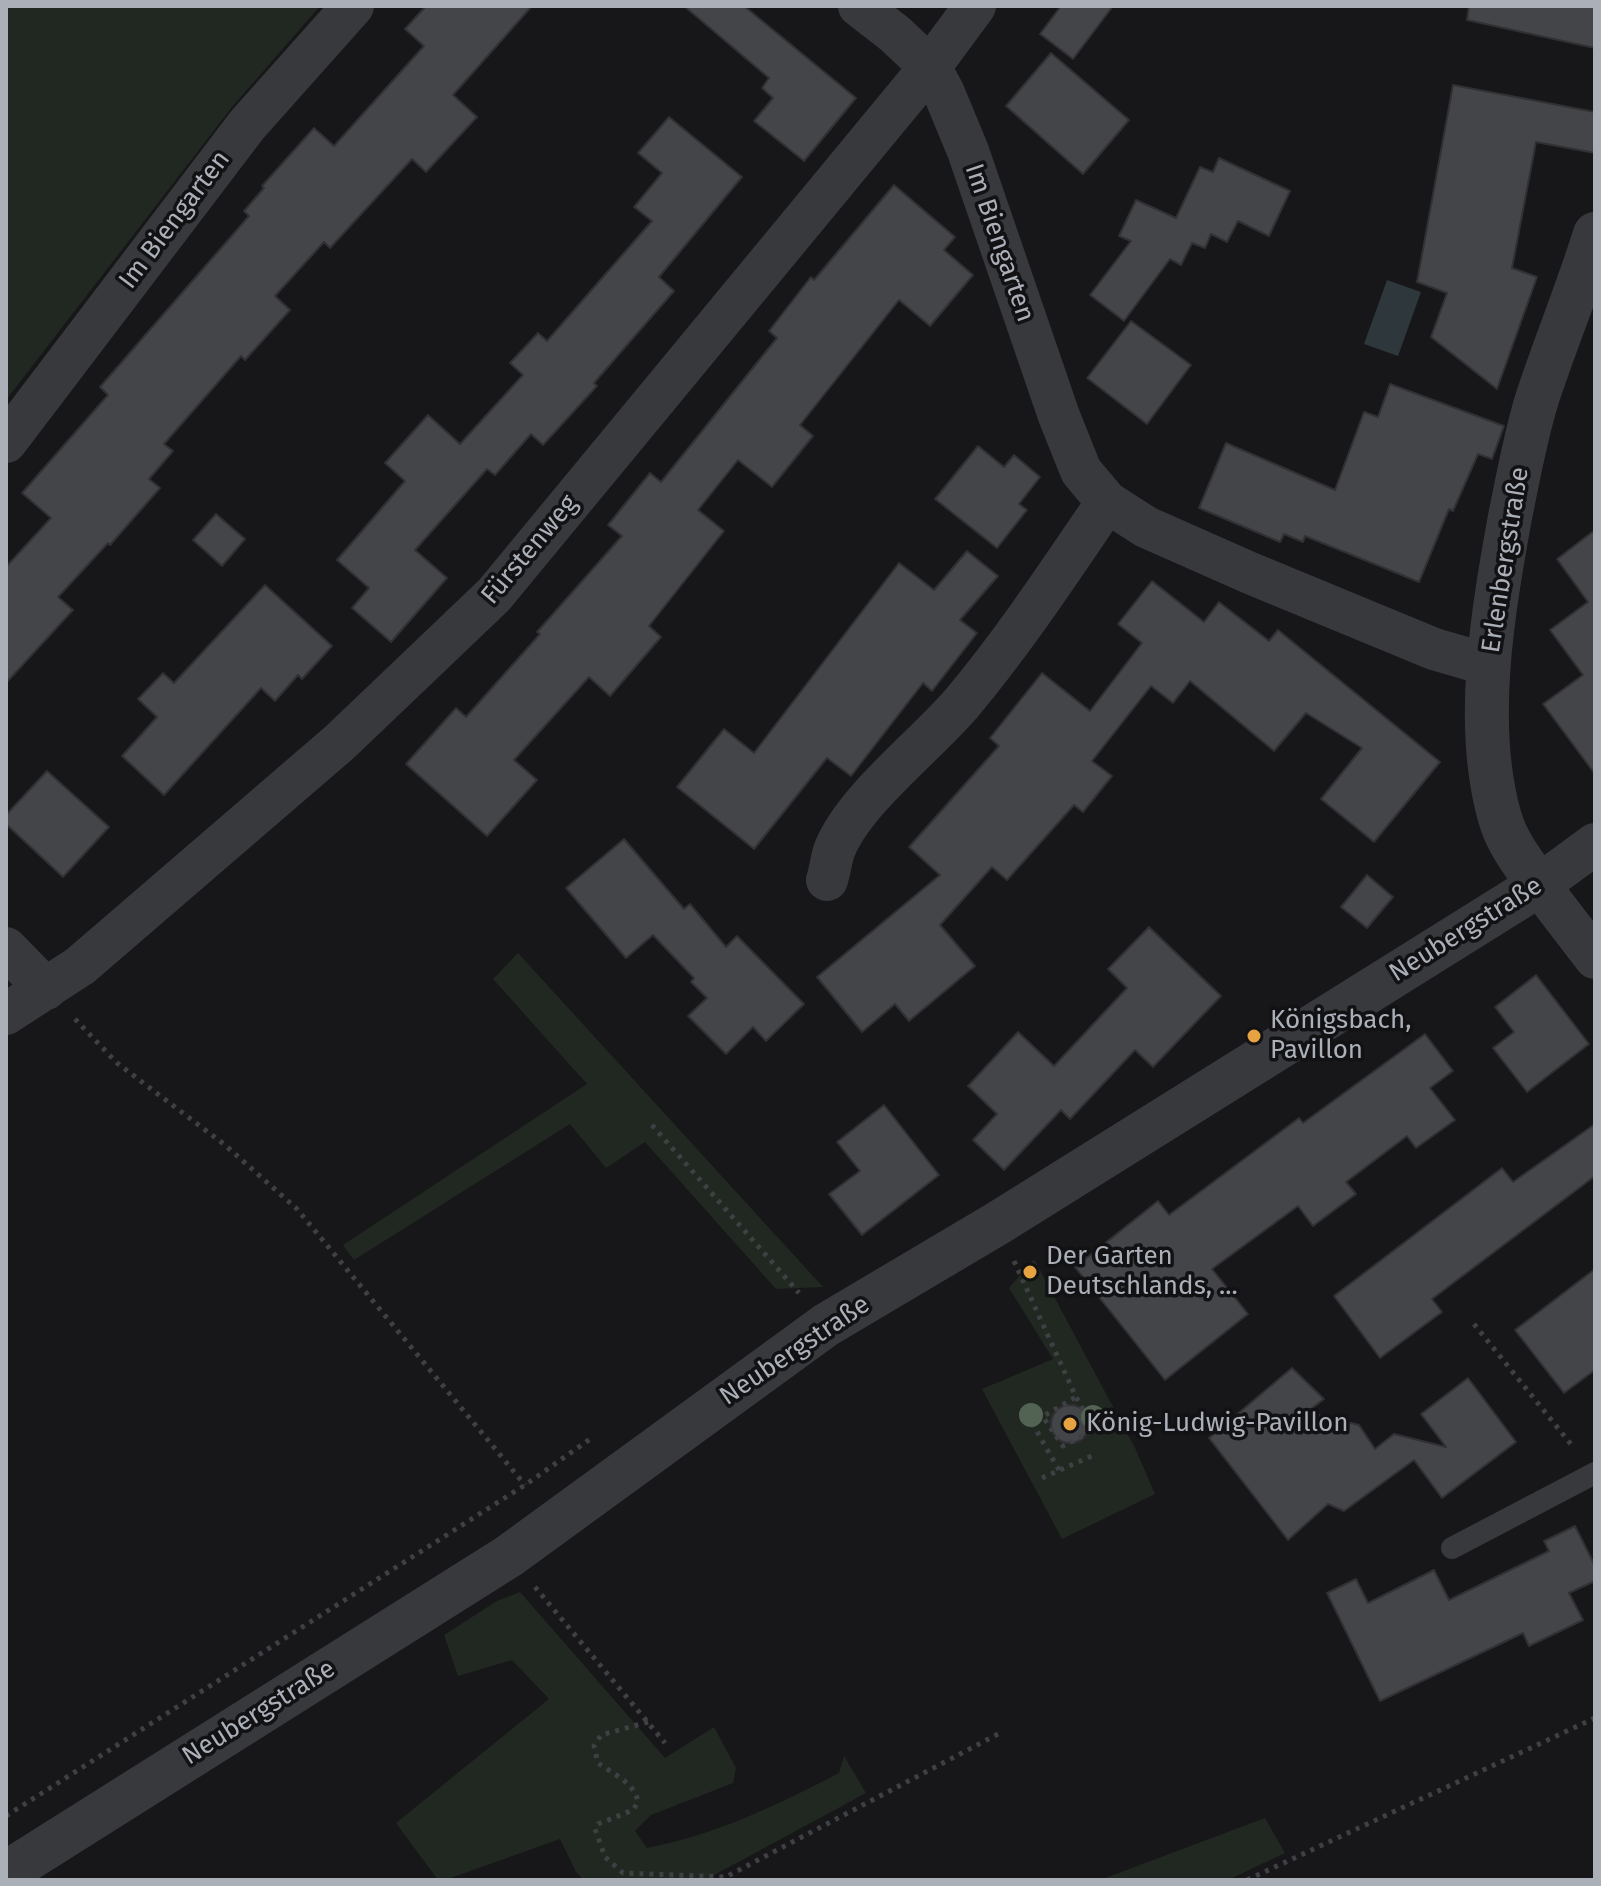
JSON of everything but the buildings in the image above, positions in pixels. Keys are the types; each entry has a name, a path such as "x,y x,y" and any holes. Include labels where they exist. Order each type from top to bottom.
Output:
{"street":[{"name":"Im Biengarten","path":"6,442 247,125 353,6"},
{"name":"Im Biengarten","path":"859,6 930,67 944,93 968,151 1059,416 1081,471 1107,502 1146,527 1250,573 1434,649 1489,665"},
{"name":"Fürstenweg","path":"6,1014 80,966 340,742 494,595 930,67 975,6"},
{"name":"Erlenbergstraße","path":"1539,885 1513,849 1500,818 1491,768 1489,665 1502,562 1521,462 1536,402 1595,234"},
{"path":"827,880 834,851 854,817 962,703 1048,588 1107,502"},
{"name":"Neubergstraße","path":"6,1873 509,1556 813,1309 998,1223 1539,885 1595,844"},
{"path":"1539,885 1595,958"},
{"path":"6,948 46,989"}],"lane":[{"path":"1452,1548 1595,1473"}],"path":[{"path":"46,989 117,1063 225,1145 297,1209 525,1485"},
{"path":"652,1125 813,1309"},
{"path":"998,1223 1076,1397 1094,1430 1063,1446 1043,1417"},
{"path":"787,1302 813,1309"},
{"path":"1474,1324 1595,1473"},
{"path":"1059,1470 1032,1423 1076,1397"},
{"path":"6,1816 525,1485 603,1430"},
{"path":"1042,1478 1094,1455"},
{"path":"509,1556 665,1743"},
{"path":"1247,1880 1595,1718"},
{"path":"648,1722 601,1735 594,1746 598,1763 628,1784 637,1793 638,1802 633,1810 598,1824 595,1829 605,1857 623,1873 723,1878 1000,1733"}],"shaded area":[{"path":"6,6 320,6 232,107 6,400"},
{"path":"1387,280 1421,292 1398,356 1364,344"},
{"path":"518,953 823,1287 776,1289 645,1142 606,1168 570,1124 354,1260 343,1245 587,1084 493,979"},
{"path":"1034,1259 1135,1448 1155,1494 1062,1539 982,1389 1053,1359 1009,1288"},
{"path":"520,1592 665,1758 714,1727 736,1768 733,1783 651,1815 635,1831 647,1848 722,1827 769,1807 839,1773 844,1756 866,1793 705,1880 584,1880 576,1872 560,1839 438,1880 396,1823 549,1699 512,1660 458,1676 444,1635 497,1601"},
{"path":"1265,1818 1285,1853 1228,1880 1100,1880"}],"place":[{"name":"Königsbach, Pavillon","path":"1254,1036"},
{"name":"Der Garten Deutschlands, ...","path":"1030,1272"},
{"name":"König-Ludwig-Pavillon","path":"1070,1424"}]}
